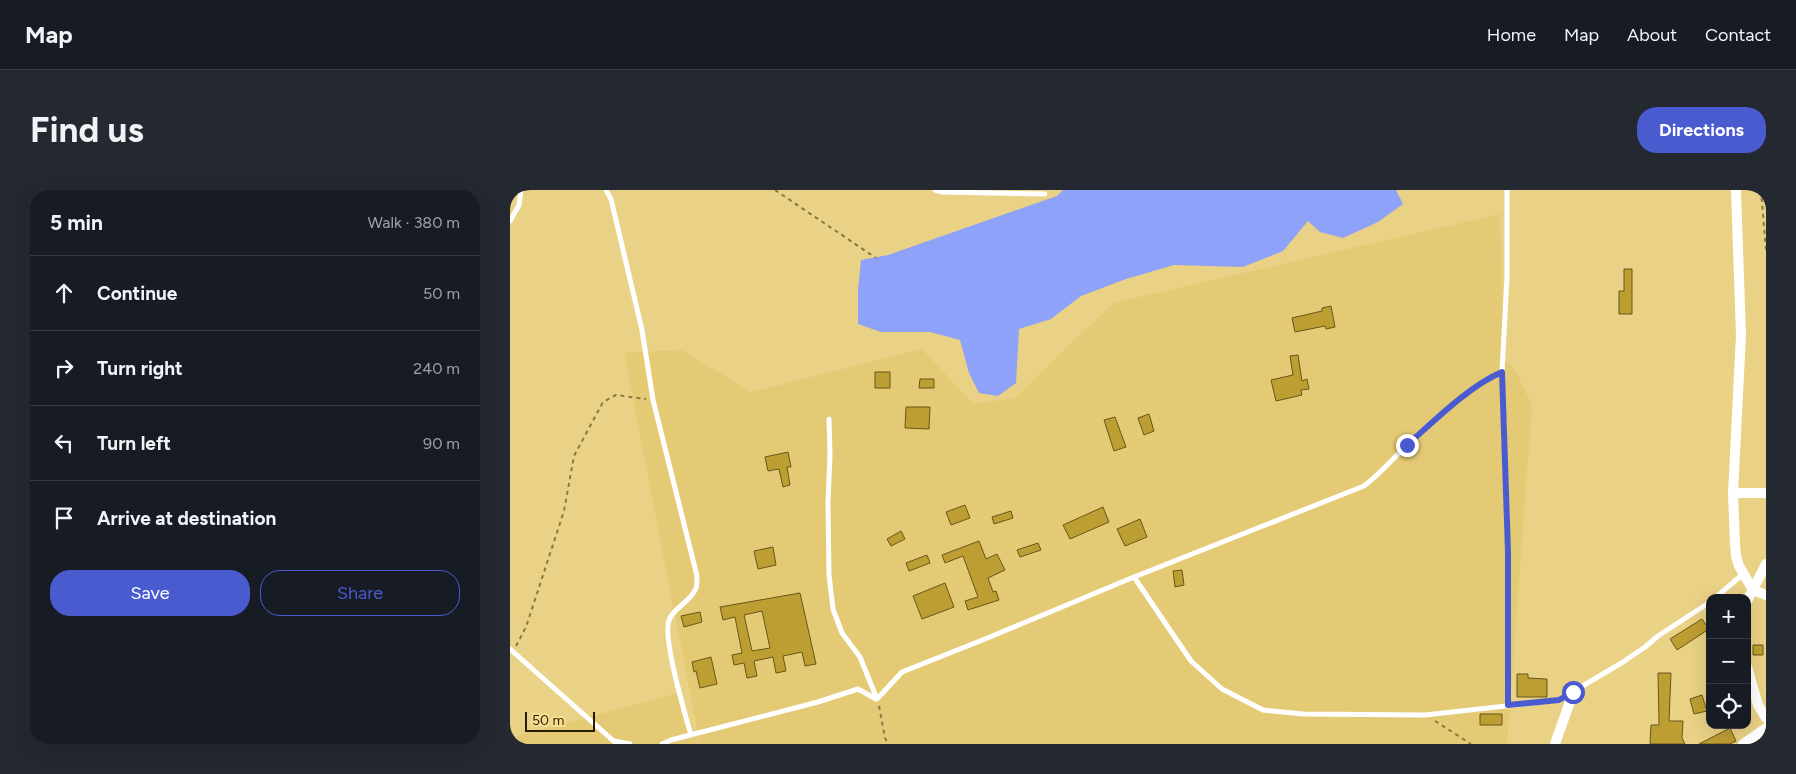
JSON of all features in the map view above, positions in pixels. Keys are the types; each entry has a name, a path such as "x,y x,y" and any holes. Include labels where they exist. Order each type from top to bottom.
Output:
{"street":[{"path":"1736,190 1742,334 1733,493 1736,556 1752,590 1766,595"},
{"path":"1733,493 1766,493"},
{"path":"1750,594 1766,564"},
{"path":"1751,681 1758,705 1766,718"},
{"path":"1554,744 1573,692"},
{"path":"1743,744 1766,728"}],"lane":[{"path":"510,221 519,205 521,190"},
{"path":"606,190 610,199 637,312 653,400 698,576 696,588 687,602 672,613 668,624 668,636 678,693 688,736"},
{"path":"935,190 942,192 1045,194"},
{"path":"1507,190 1507,277 1502,372 1508,552 1508,705"},
{"path":"877,699 902,672 1364,486 1445,411 1488,378 1502,372"},
{"path":"829,419 829,575 833,609 842,633 860,657 877,699"},
{"path":"1720,594 1744,574"},
{"path":"1134,577 1190,661 1222,688 1263,710 1303,714 1425,715 1559,700 1645,648 1658,636 1706,605"},
{"path":"512,650 615,742 630,744"},
{"path":"662,744 671,740 818,702 858,689 877,699"},
{"path":"681,744 688,736"}],"path":[{"path":"775,190 876,258"},
{"path":"1761,190 1766,250"},
{"path":"512,650 526,627 561,520 574,456 603,402 616,395 653,400"},
{"path":"877,699 888,744"},
{"path":"1425,715 1471,744"}],"shaded area":[{"path":"1500,214 1504,361 1514,368 1532,405 1507,744 700,744 624,353 681,350 752,392 922,349 973,404 1015,398 1113,303"},
{"path":"679,693 699,744 510,744 510,738"}],"water":[{"path":"1063,190 1396,190 1403,204 1378,222 1343,238 1320,232 1308,221 1283,251 1243,267 1174,265 1126,279 1081,296 1051,319 1019,329 1016,383 998,396 979,393 969,373 960,340 930,332 881,332 858,324 858,289 861,260 888,255 1057,196"}],"building":[{"path":"1624,269 1632,269 1632,314 1619,314 1619,291 1624,291"},
{"path":"1331,306 1335,327 1326,329 1325,326 1295,332 1292,318 1322,311 1322,308"},
{"path":"1298,355 1302,381 1307,379 1309,389 1301,390 1302,395 1276,401 1271,380 1293,375 1290,356"},
{"path":"875,372 890,372 890,388 875,388"},
{"path":"920,379 934,379 934,388 919,388"},
{"path":"906,407 930,407 929,429 905,428"},
{"path":"1149,414 1154,431 1144,435 1138,418"},
{"path":"1115,417 1126,447 1114,451 1104,420"},
{"path":"788,452 791,467 787,467 790,485 783,487 779,469 768,471 765,457"},
{"path":"965,505 970,518 951,525 946,512"},
{"path":"1103,507 1109,522 1070,539 1063,525"},
{"path":"1011,511 1013,518 994,524 992,517"},
{"path":"1140,519 1147,537 1125,546 1117,529"},
{"path":"901,531 905,539 891,546 887,539"},
{"path":"979,541 986,559 997,554 1005,570 988,578 993,592 996,591 999,600 968,610 965,601 978,597 963,556 945,563 942,555"},
{"path":"1038,543 1041,550 1020,557 1017,550"},
{"path":"773,547 776,565 758,569 754,551"},
{"path":"927,555 930,563 909,571 906,563"},
{"path":"1182,570 1184,585 1175,587 1173,571"},
{"path":"945,583 954,607 922,619 913,596"},
{"path":"800,593 816,664 805,666 802,652 783,656 786,671 776,673 773,657 754,661 757,676 747,678 744,663 734,665 732,655 742,653 735,617 723,620 720,607","holes":["762,611 770,648 752,651 744,615"]},
{"path":"700,612 702,622 684,627 681,616"},
{"path":"1702,619 1706,625 1706,631 1677,650 1670,639"},
{"path":"1753,645 1763,645 1763,655 1753,655"},
{"path":"711,657 717,684 700,688 692,662"},
{"path":"1658,673 1671,673 1669,721 1683,721 1682,738 1685,744 1650,744 1651,725 1659,725"},
{"path":"1517,674 1528,674 1528,678 1547,679 1547,697 1517,697"},
{"path":"1702,695 1706,711 1694,714 1690,699"},
{"path":"1480,714 1502,714 1502,725 1480,725"},
{"path":"1728,729 1730,729 1736,741 1730,744 1699,744"}],"route":[{"path":"1407,445 1472,390 1488,378 1502,372 1508,552 1508,705 1559,700 1573,692"}]}
